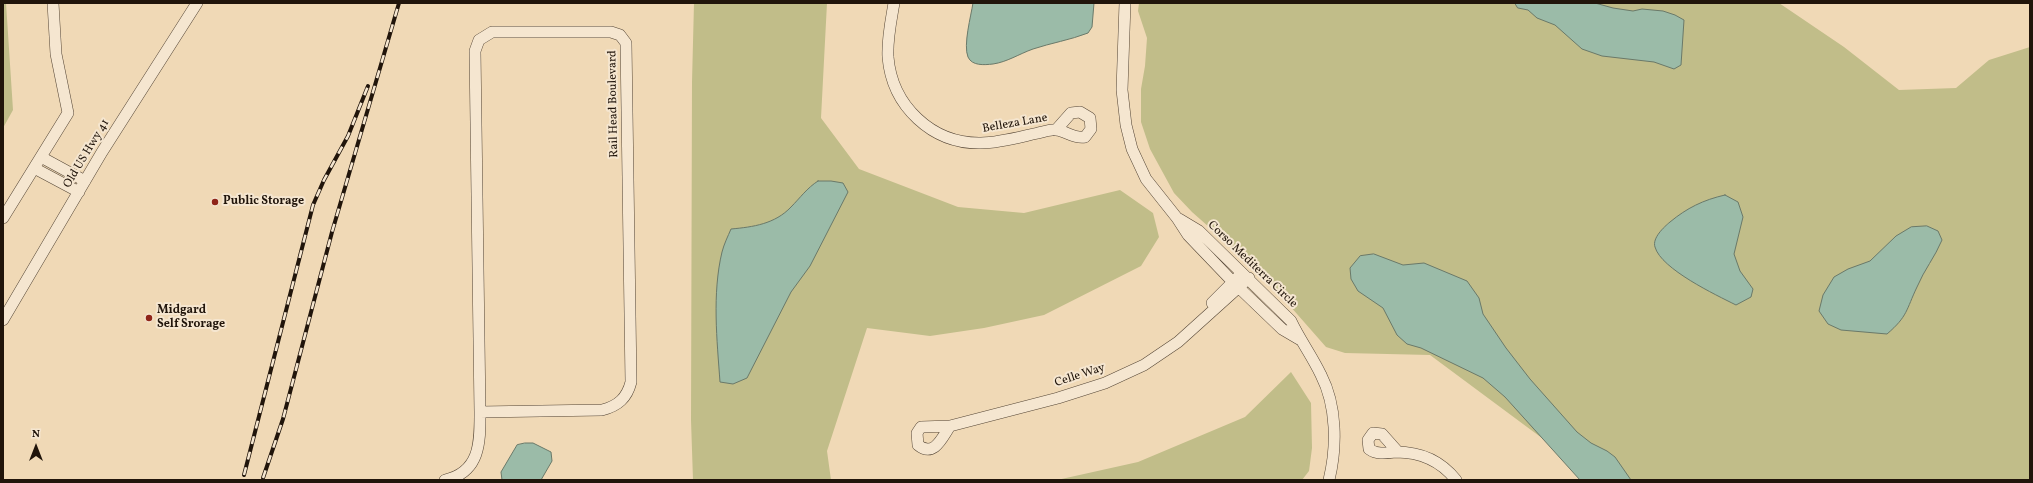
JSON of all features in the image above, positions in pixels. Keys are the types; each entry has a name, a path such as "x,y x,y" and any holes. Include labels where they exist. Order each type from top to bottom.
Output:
{"street":[{"path":"3,218 68,113 56,54 53,3"},
{"name":"Old US Hwy 41","path":"3,320 85,181 197,3"},
{"name":"Belleza Lane","path":"894,3 888,48 891,76 903,102 927,127 936,133 953,139 982,143 1056,130"},
{"name":"Corso Mediterra Circle","path":"1125,3 1122,90 1126,125 1132,150 1146,178 1177,218 1188,235 1236,285 1282,329 1299,339"},
{"name":"Rail Head Boulevard","path":"445,480 458,475 475,458 480,443 476,46 482,37 492,32 616,33 624,39 627,48 631,382 629,390 619,404 602,410 480,412"},
{"path":"41,157 85,181"},
{"path":"34,168 79,192"},
{"name":"Corso Mediterra Circle","path":"1177,218 1199,231 1290,321 1299,339 1322,376 1331,404 1335,441 1329,480"},
{"name":"Celle Way","path":"950,426 1058,398 1105,383 1144,365 1178,342 1203,319 1206,310 1236,285 1245,275"},
{"path":"1398,452 1434,460 1448,470 1456,480"}],"shaded area":[{"path":"3,3 6,3 13,110 3,128"},
{"path":"694,3 827,3 821,118 859,169 958,207 1024,213 1120,190 1153,213 1159,237 1141,266 1044,315 984,328 930,336 867,328 827,451 831,480 693,480 691,420 692,82"},
{"path":"973,3 1094,3 1092,27 1088,33 1033,49 1003,62 986,65 979,64 970,60 966,45"},
{"path":"1139,3 1779,3 1844,47 1899,90 1956,88 1989,60 2030,47 2030,480 1591,480 1589,473 1430,355 1345,353 1326,347 1261,273 1192,212 1174,193 1150,149 1141,122 1141,89 1145,66 1147,38 1138,11"},
{"path":"1515,3 1595,3 1633,11 1642,9 1663,11 1675,15 1684,20 1681,65 1674,69 1654,62 1602,56 1582,49 1555,25 1537,18 1528,10 1518,8"},
{"path":"818,181 843,183 848,192 810,266 791,292 747,378 733,384 720,382 716,317 717,284 722,252 731,229 755,226 771,221 785,213"},
{"path":"1725,195 1738,202 1743,217 1734,254 1740,271 1753,289 1751,297 1736,305 1703,288 1678,272 1667,264 1659,255 1655,247 1655,240 1657,236 1670,222 1702,202"},
{"path":"1927,226 1938,231 1942,240 1920,281 1906,312 1894,328 1887,334 1841,330 1828,324 1819,311 1823,295 1834,277 1848,269 1870,261 1896,236 1911,227"},
{"path":"1374,254 1403,265 1424,263 1467,281 1479,298 1483,314 1506,348 1530,379 1577,432 1591,443 1615,457 1631,480 1580,480 1505,397 1483,378 1421,348 1407,344 1397,335 1383,308 1358,291 1351,279 1350,268 1360,256"},
{"path":"1291,372 1311,403 1312,448 1309,471 1302,480 1057,480 1138,462 1245,417"},
{"path":"533,443 551,452 552,461 541,480 502,480 501,472 517,445"}],"railway":[{"path":"263,478 283,419 332,232 399,3"},
{"path":"244,475 313,205 324,180 348,136 368,86"}],"place":[{"name":"Public Storage","path":"215,202"},
{"name":"Midgard Self Srorage","path":"149,318"}]}
